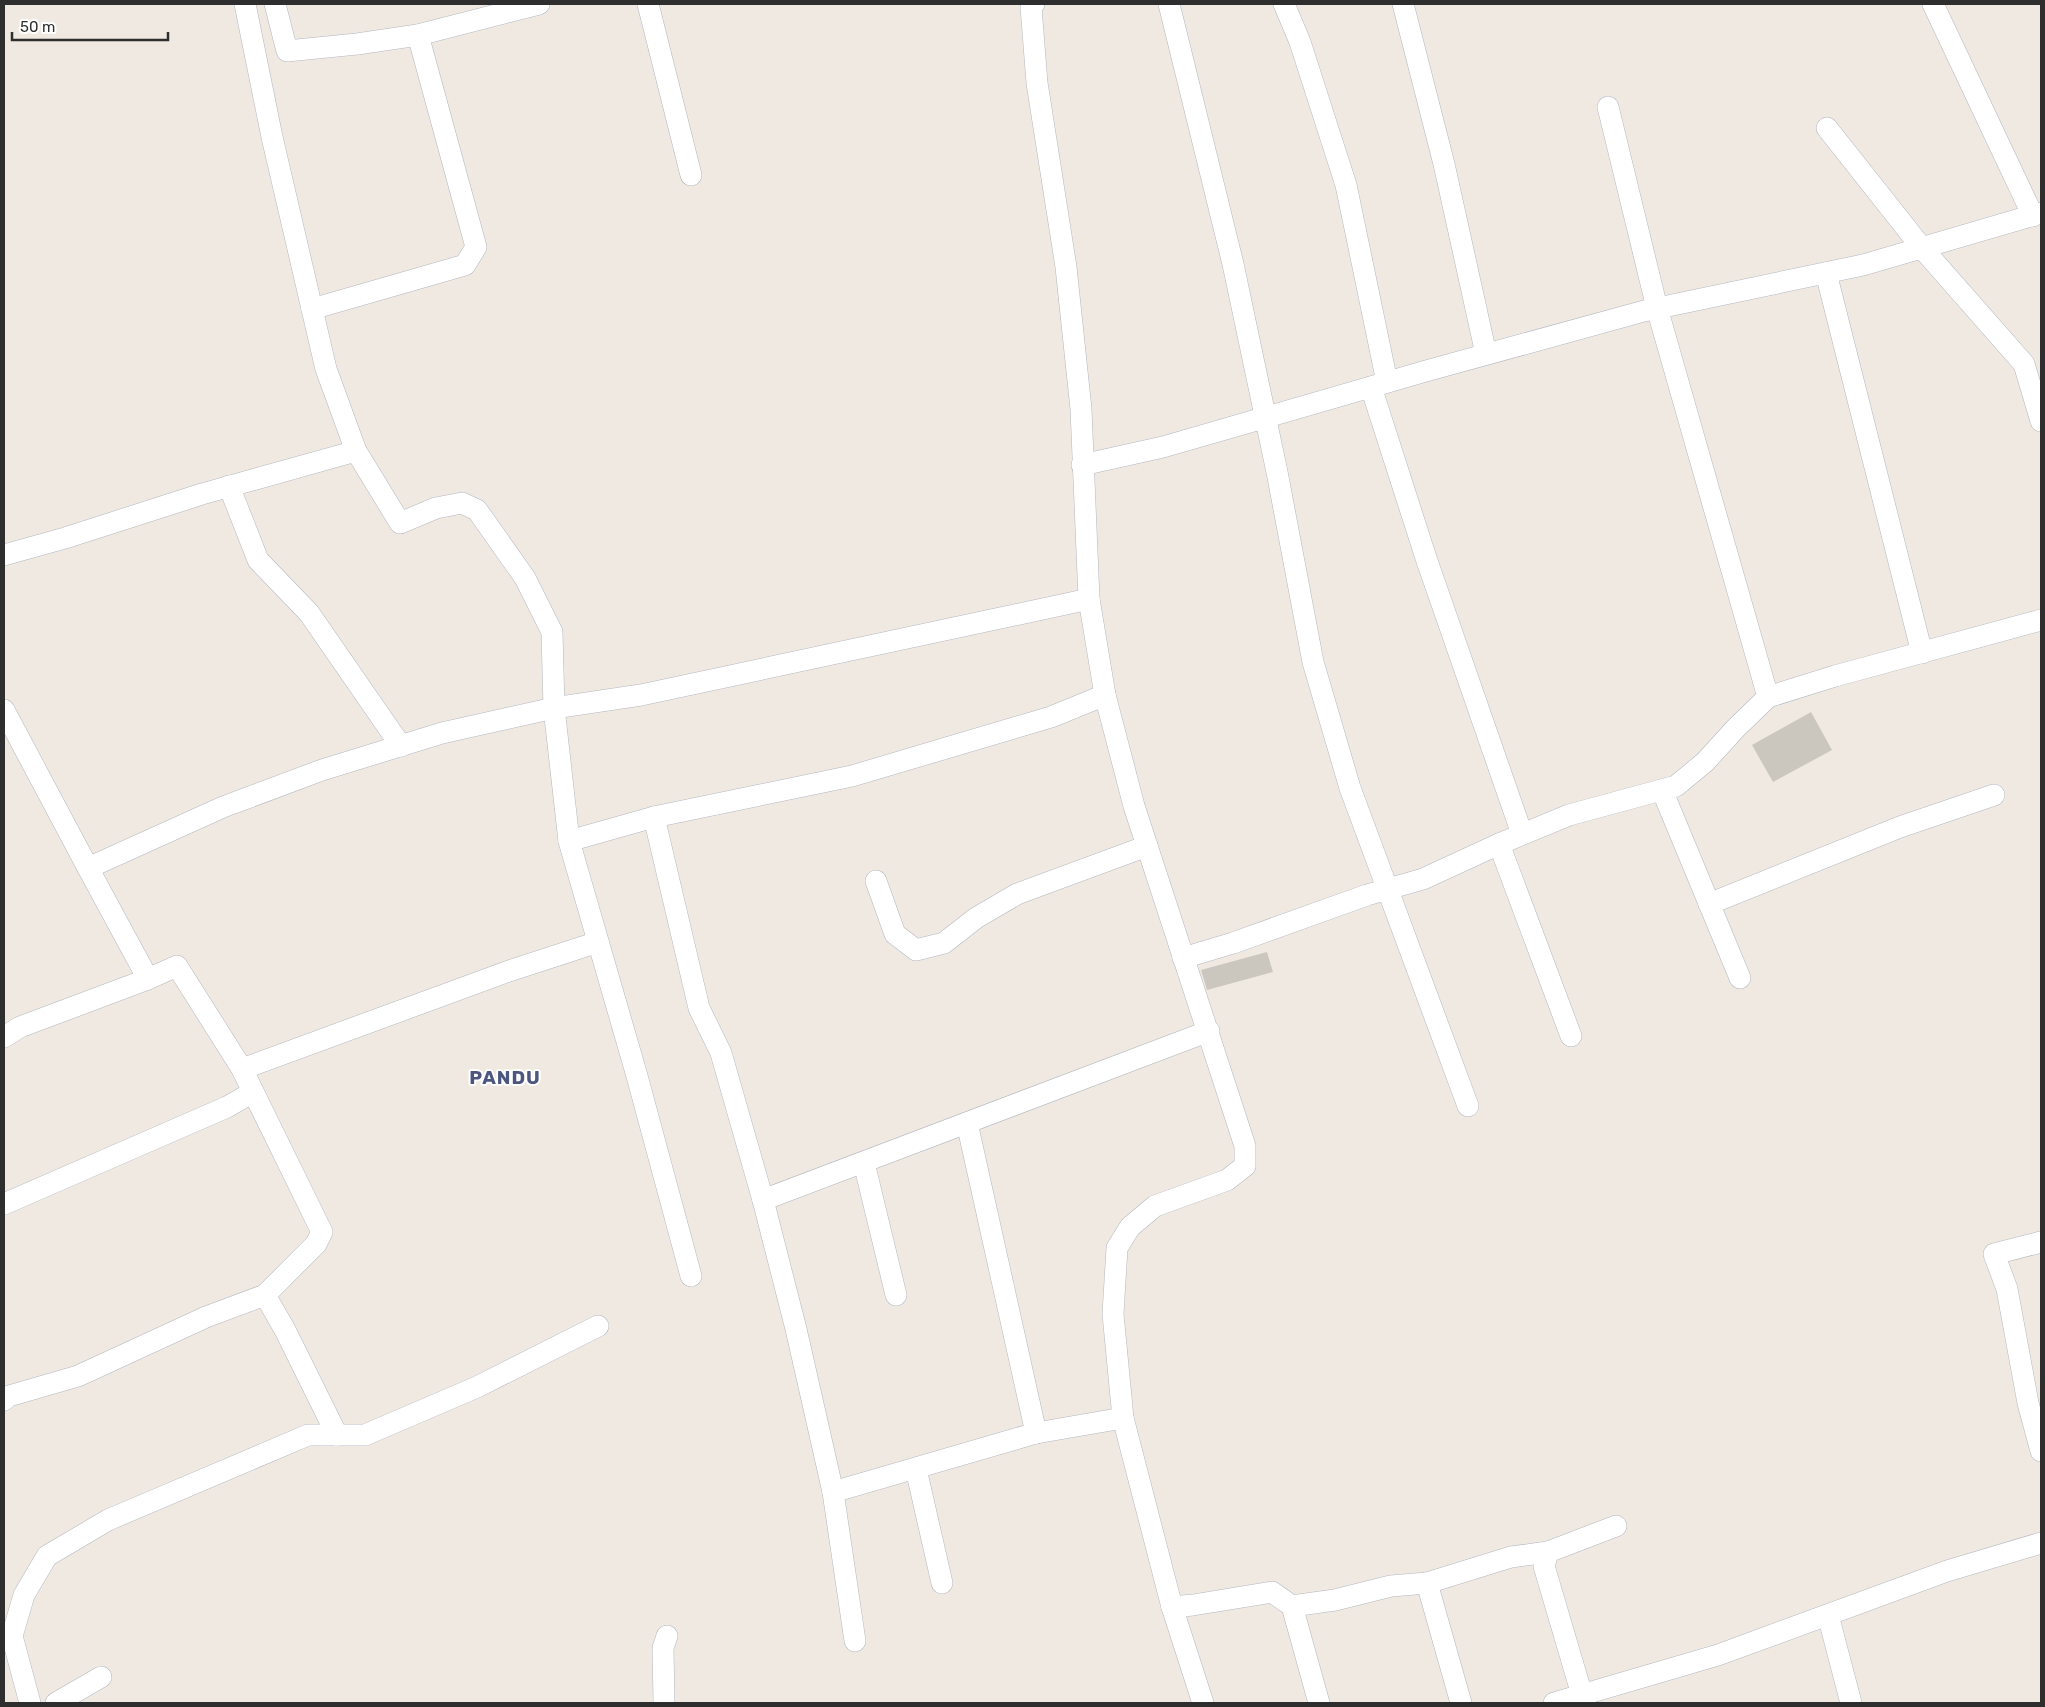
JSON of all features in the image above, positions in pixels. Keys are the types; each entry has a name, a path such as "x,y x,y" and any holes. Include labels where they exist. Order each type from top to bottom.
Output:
{"street":[{"path":"245,4 272,137 326,369 356,451 400,523 436,508 462,503 477,510 525,578 552,632 554,708 569,841 691,1276"},
{"path":"274,4 287,51 357,44 418,35 539,4"},
{"path":"648,4 691,175"},
{"path":"1034,4 1031,7 1037,83 1066,267 1081,409 1089,599 1105,695 1147,846 1245,1146 1245,1166 1227,1180 1155,1206 1130,1227 1116,1248 1113,1314 1123,1418 1172,1607 1203,1703"},
{"path":"1169,4 1233,264 1314,662 1350,788 1468,1106"},
{"path":"1284,4 1300,42 1346,185 1379,384 1426,558 1522,834"},
{"path":"1403,4 1442,156 1486,354"},
{"path":"1082,464 1163,447 1379,384 1657,308 1863,265 2037,215 1933,4"},
{"path":"312,309 465,265 476,247 418,35"},
{"path":"1608,107 1657,308 1768,697"},
{"path":"1826,128 1922,248 2024,364 2041,421"},
{"path":"1826,273 1922,653"},
{"path":"4,555 229,486 356,451"},
{"path":"229,486 258,560 308,613 401,746"},
{"path":"88,868 223,807 322,770 442,733 554,708 641,695 1089,599"},
{"path":"1183,958 1423,879 1499,844 1569,815 1676,786 1705,762 1768,697 1835,676 2041,620"},
{"path":"569,841 654,817 852,776 1051,717 1105,695"},
{"path":"4,710 148,979"},
{"path":"1662,790 1740,978"},
{"path":"1709,904 1900,827 1994,795"},
{"path":"654,817 699,1008 721,1053 763,1200 796,1329 833,1492 855,1641"},
{"path":"1499,844 1571,1036"},
{"path":"876,881 895,934 916,950 944,943 976,918 1018,894 1147,846"},
{"path":"242,1069 510,971 598,942"},
{"path":"6,1028 20,1027 148,979 177,966 242,1069 322,1232 316,1244 265,1295 206,1318 78,1376 6,1398"},
{"path":"763,1200 1209,1031"},
{"path":"4,1204 228,1107 253,1092"},
{"path":"967,1123 1036,1433"},
{"path":"864,1163 896,1295"},
{"path":"2041,1242 1994,1254 2007,1289 2035,1401 2041,1451"},
{"path":"265,1295 285,1330 337,1435"},
{"path":"30,1703 12,1636 24,1595 47,1556 108,1520 308,1435 365,1435 477,1387 598,1326"},
{"path":"833,1492 1036,1433 1123,1418"},
{"path":"916,1469 942,1583"},
{"path":"1292,1606 1335,1600 1391,1586 1427,1583 1511,1557 1548,1552 1616,1526"},
{"path":"1554,1703 1718,1655 1947,1572 2041,1543"},
{"path":"1548,1552 1544,1566 1582,1695"},
{"path":"1427,1583 1461,1703"},
{"path":"1172,1607 1193,1606 1272,1592 1292,1606 1319,1703"},
{"path":"1828,1615 1851,1703"},
{"path":"664,1703 663,1648 667,1636"},
{"path":"56,1703 101,1677"}],"building":[{"path":"1811,712 1832,750 1773,782 1752,745"},
{"path":"1267,952 1273,972 1207,990 1201,970"}],"district":[{"name":"PANDU","path":"505,1077"}]}
